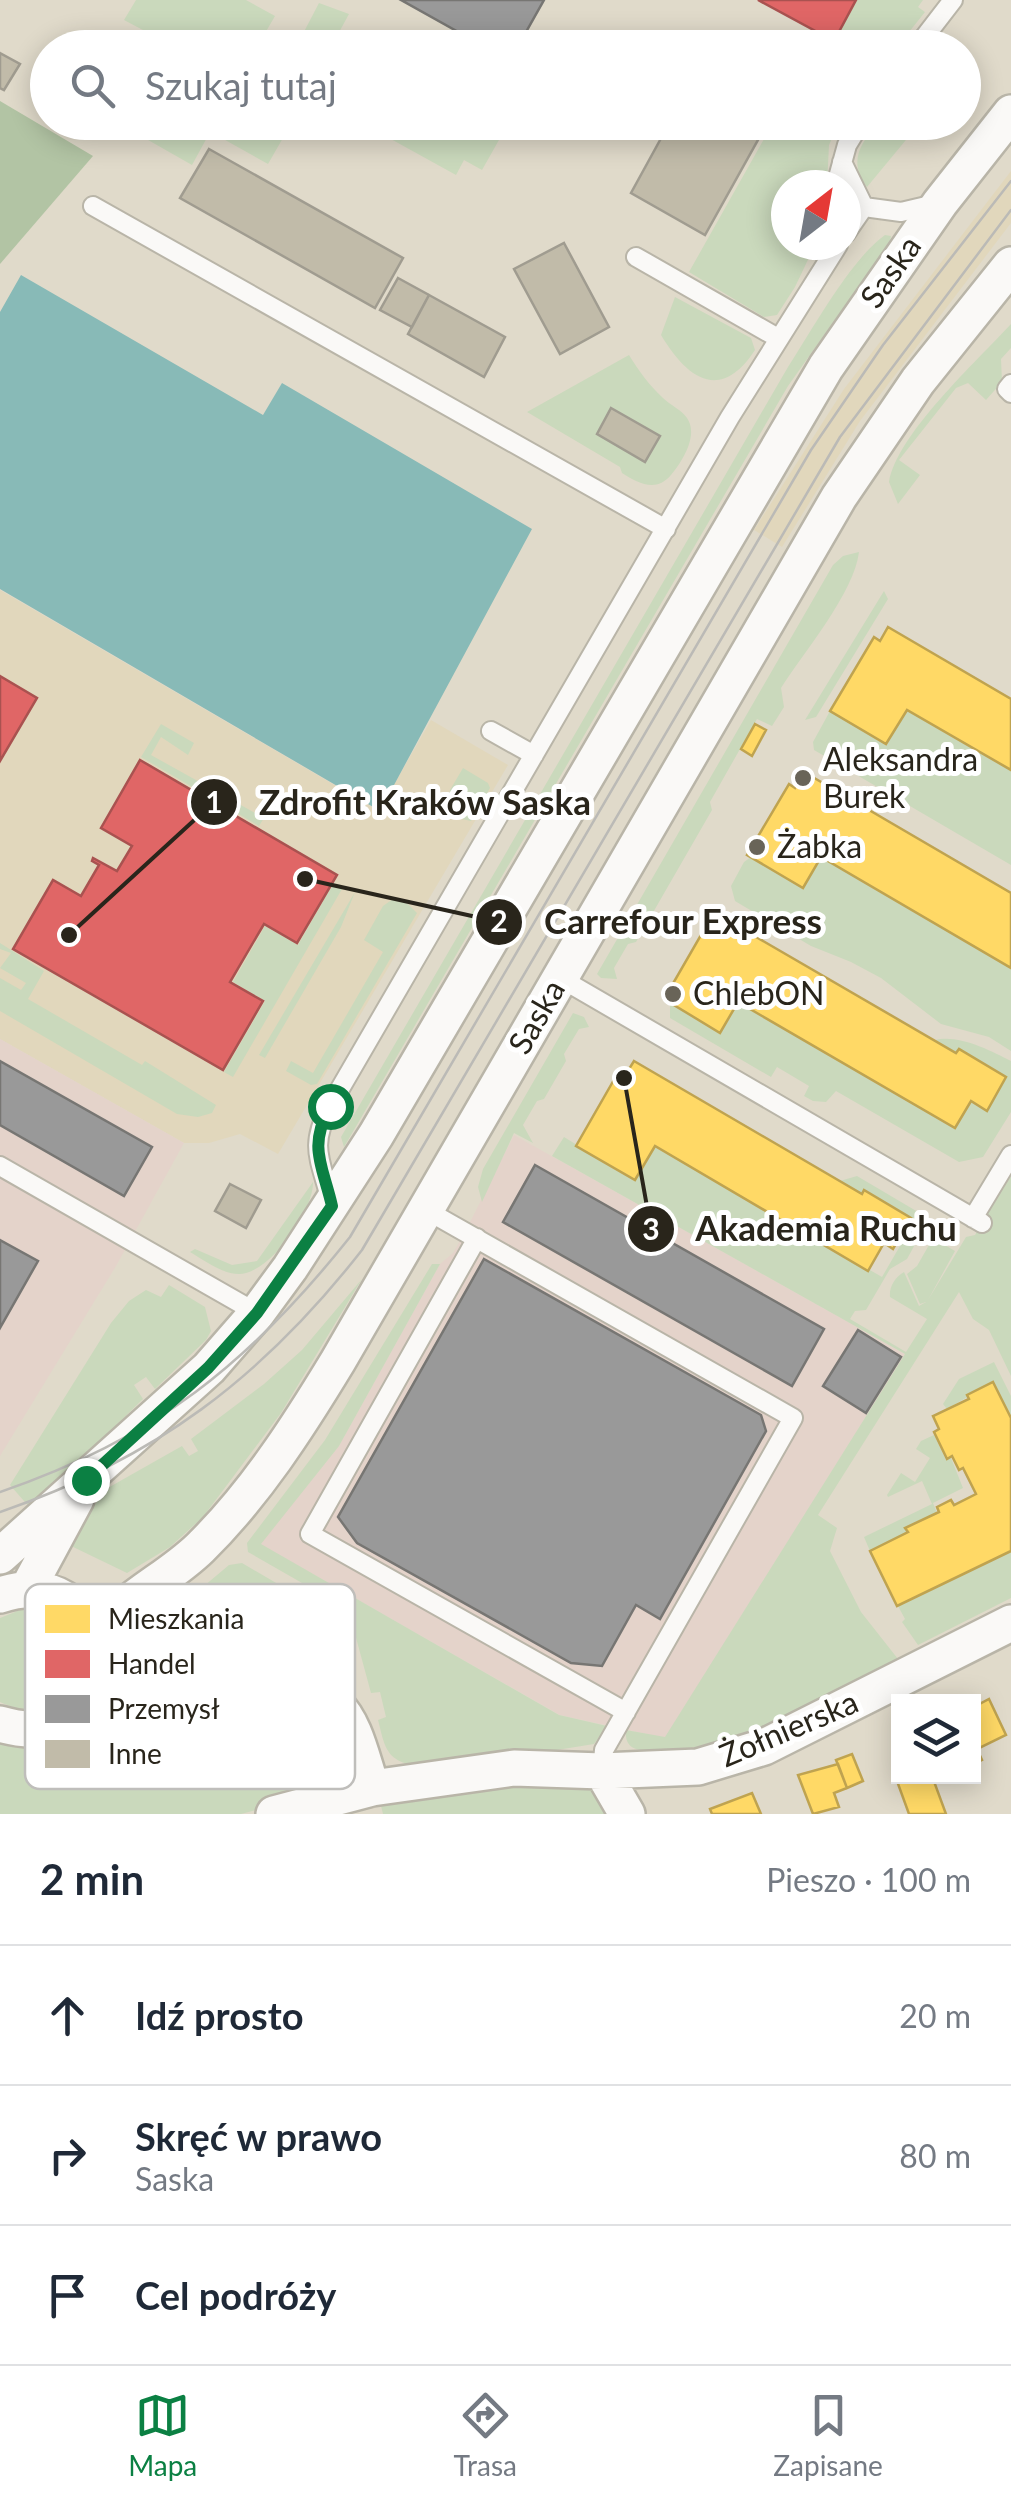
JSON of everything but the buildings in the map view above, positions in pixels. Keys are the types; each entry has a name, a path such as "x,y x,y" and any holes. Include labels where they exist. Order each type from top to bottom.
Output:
{"street":[{"name":"Saska","path":"0,1556 208,1368 257,1313 332,1206 790,425 940,203 1011,112"},
{"name":"Saska","path":"150,1584 202,1546 265,1472 312,1403 838,497 908,395 1011,265"},
{"name":"Saska","path":"14,1592 86,1480"},
{"name":"Żołnierska","path":"274,1814 372,1788 514,1768 602,1771 698,1767 764,1747 1011,1624"},
{"path":"0,1724 25,1728"},
{"path":"355,1740 372,1788"},
{"path":"602,1771 626,1814"}],"lane":[{"path":"930,30 953,0"},
{"path":"840,170 850,140"},
{"path":"842,162 864,207"},
{"path":"864,207 900,212 940,203"},
{"path":"93,206 666,529"},
{"path":"861,211 864,207"},
{"path":"636,257 778,338"},
{"path":"817,275 821,260"},
{"path":"332,1206 317,1153 319,1126 778,338 828,260"},
{"path":"1011,384 1007,389 1011,393"},
{"path":"491,731 534,755"},
{"path":"560,978 978,1221 1011,1155"},
{"path":"0,1166 257,1313"},
{"path":"426,1210 793,1418 604,1750 602,1771"},
{"path":"477,1238 310,1534 626,1712"}],"shaded area":[{"path":"1011,171 1011,223 860,421 782,547 754,530 844,389"},
{"path":"0,590 379,811 431,720 508,765 278,1154 240,1134 209,1143 184,1143 0,1039"},
{"path":"0,1039 184,1143 116,1266 0,1456"},
{"path":"514,1135 905,1354 665,1738 560,1715 355,1598 355,1584 330,1584 260,1544 339,1446 440,1264 453,1253"}],"green space":[{"path":"136,0 246,0 275,16 267,30 143,30 124,20"},
{"path":"856,0 923,0 918,7 925,12 911,30 839,30"},
{"path":"319,3 349,14 340,30 305,30"},
{"path":"0,101 30,119 30,140 66,140 93,156 0,264"},
{"path":"148,140 206,140 192,165"},
{"path":"225,140 282,140 268,164"},
{"path":"393,140 499,140 482,170 464,160 456,175"},
{"path":"763,140 831,140 828,170 771,170 771,260 808,260 777,315 764,317 689,272"},
{"path":"865,140 906,140 867,187 857,162"},
{"path":"885,235 891,236 788,386 344,1147 341,1137 788,367 820,315 872,246"},
{"path":"675,297 751,338 755,350 730,376 705,379 682,364 671,351 661,335"},
{"path":"1011,324 1011,348 1001,359 1002,382 986,400 968,383 956,388 899,460 920,475 898,504 889,482 907,442 940,399"},
{"path":"629,355 653,388 685,415 690,425 684,456 659,484 628,477 620,467 527,412"},
{"path":"859,552 838,604 781,688 784,707 772,726 757,719 710,802 712,810 636,942 628,944 614,968 617,979 601,978 597,974 833,565 843,556"},
{"path":"884,591 888,599 816,717 805,720"},
{"path":"907,710 1011,770 1011,865 814,750 813,742 830,711 886,744"},
{"path":"161,724 194,743 188,755 161,737 151,755 264,818 259,826 141,757"},
{"path":"463,768 490,788 471,821 457,818 447,805 450,790"},
{"path":"751,857 821,857 1011,967 1011,1051 989,1037 941,1024 881,978 811,946 735,901 731,886"},
{"path":"333,884 342,889 233,1077 224,1072 265,1001 233,982 265,926 298,945"},
{"path":"355,892 341,927 265,1058 259,1055"},
{"path":"393,899 405,901 417,913 317,1084 311,1085 286,1071 291,1061 313,1073 383,952 364,940 383,906"},
{"path":"0,943 44,971 28,999 142,1065 145,1061 216,1105 212,1113 198,1117 177,1114 0,1011 0,978 21,990 26,983 0,968 11,953 0,949"},
{"path":"738,1002 954,1128 971,1101 987,1110 956,1053 935,1040 954,1039 984,1048 1011,1061 1011,1112 983,1157 959,1162 836,1091 826,1102 813,1101 804,1096 809,1086 777,1067 771,1077 670,1018 670,1003 720,1033"},
{"path":"573,1013 584,1017 589,1027 579,1029 544,1099 537,1101 523,1125 533,1143 514,1133 482,1202 478,1187 483,1169"},
{"path":"564,1137 634,1180 655,1146 882,1277 915,1220 865,1190 862,1194 840,1181 857,1176 918,1212 923,1230 907,1259 890,1269 866,1310 855,1311 850,1319 906,1352 927,1319 890,1297 893,1283 904,1272 919,1306 926,1302 920,1304 907,1274 917,1266 933,1238 955,1251 928,1300 966,1237 975,1235 1011,1176 1011,1376 989,1330 973,1319 959,1292 818,1515 837,1528 830,1551 861,1612 898,1659 896,1665 796,1716 735,1740 640,1750 628,1743 626,1730 665,1737 905,1354 552,1156"},
{"path":"313,1182 298,1223 264,1264 239,1274 226,1272 190,1252 195,1249 232,1265 257,1261"},
{"path":"432,1264 440,1264 339,1446 261,1544 331,1584 304,1584 248,1552 247,1543 325,1440"},
{"path":"362,1279 281,1413 203,1517 170,1547 127,1573 67,1544 106,1489 182,1446 189,1456 198,1451 191,1439 302,1350"},
{"path":"169,1285 205,1307 211,1331 206,1340 155,1389 146,1377 134,1385 143,1399 31,1509 10,1485 111,1323 129,1301 146,1290 161,1297"},
{"path":"994,1362 1011,1396 1011,1418 993,1382 947,1409 943,1404 959,1379"},
{"path":"934,1435 946,1460 951,1458 963,1488 933,1503 937,1513 870,1551 864,1537 932,1504 922,1481 887,1495 901,1473 915,1482 930,1458 916,1449 921,1441"},
{"path":"1011,1551 1011,1598 918,1645 902,1622 905,1619 898,1606"},
{"path":"242,1563 278,1584 206,1584 229,1565"},
{"path":"355,1598 559,1715 607,1726 594,1744 412,1765 396,1759 384,1743 378,1720 386,1717 380,1692 371,1693 355,1634"},
{"path":"25,1611 25,1708 0,1702 0,1618"},
{"path":"25,1734 25,1789 331,1789 241,1814 0,1814 0,1738"},
{"path":"599,1778 619,1814 383,1814 378,1794"}],"water":[{"path":"21,275 263,415 282,383 532,529 380,811 0,589 0,312"}],"tram line":[{"path":"0,1492 106,1448 195,1392 274,1323 350,1237 811,450 883,345 1011,181"},
{"path":"0,1512 108,1467 202,1409 285,1337 362,1250 840,437 1011,210"}],"place":[{"name":"Aleksandra Burek","path":"803,778"},
{"name":"Żabka","path":"757,847"},
{"name":"Carrefour Express","path":"305,879"},
{"name":"Zdrofit Kraków Saska","path":"69,935"},
{"name":"ChlebON","path":"673,994"},
{"name":"Akademia Ruchu","path":"624,1078"}],"route":[{"path":"86,1480 208,1368 257,1313 332,1206 316,1144 319,1126 330,1106"}]}
